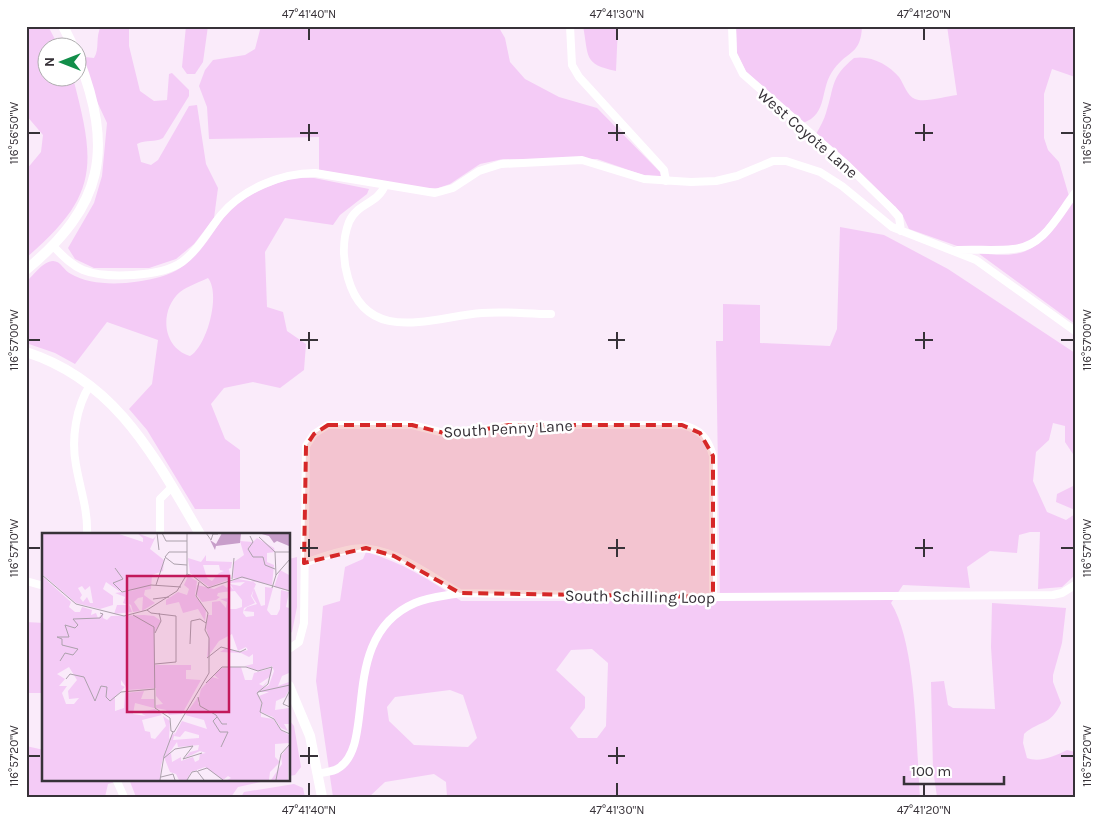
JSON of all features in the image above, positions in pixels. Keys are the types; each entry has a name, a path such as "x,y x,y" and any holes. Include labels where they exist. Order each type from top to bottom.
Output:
{"street":[{"path":"63,26 69,38"},
{"path":"570,26 572,65 579,77 664,170 666,181"},
{"name":"West Coyote Lane","path":"732,26 733,54 743,74 848,166 892,209 899,217 901,231"},
{"path":"26,270 64,235 86,202 97,170 99,147 98,122 88,88"},
{"path":"53,246 69,262 94,274 151,273 181,263 196,248 228,207 278,178 300,173 315,173 435,192 453,188 479,171 501,164 582,160 638,178 666,181 716,181 737,176 773,161 786,160 820,172 842,186 883,221 901,231 956,250 992,270 1075,331"},
{"path":"385,185 382,194 377,199 357,209 345,238 345,270 356,298 366,311 379,319 393,322 424,322 483,313 551,314"},
{"path":"956,250 1014,249 1033,244 1047,231 1075,193"},
{"path":"26,352 54,362 90,385 125,417 140,435 199,533"},
{"path":"87,533 86,504 74,457 79,410 83,396 90,385"},
{"name":"South Penny Lane","path":"290,648 299,642 303,632 306,446 314,434 328,425 412,425 452,435 509,425 682,425 700,432 709,443 713,456 713,597"},
{"path":"160,533 160,499 172,487"},
{"path":"304,563 353,549 366,548 394,556 460,593"},
{"path":"26,581 42,585"},
{"name":"South Schilling Loop","path":"319,774 338,769 351,754 356,736 368,656 380,632 396,615 415,603 460,593 713,597 1053,594 1062,593 1075,585"},
{"path":"290,688 310,736 322,797"},
{"path":"116,780 124,797"}],"highlighted area":[{"path":"328,425 412,425 452,435 509,425 682,425 700,433 713,456 713,597 460,593 394,556 366,548 304,563 306,446 314,434"}],"shaded area":[{"path":"26,26 48,26 54,38 38,38 38,88 76,88 86,134 87,157 85,177 79,197 67,216 50,236 26,258 26,170 41,152 43,135 26,115"},
{"path":"101,26 129,26 129,46 140,91 154,101 167,100 169,74 172,73 189,90 189,96 163,138 137,144 141,162 151,165 158,160 189,106 197,105 206,164 218,188 214,218 194,244 176,259 149,268 94,268 75,259 68,248 94,203 102,176 107,123 93,93 88,77 88,57 94,58 96,54 98,34"},
{"path":"186,26 208,26 203,62 195,74 187,74 182,67"},
{"path":"261,26 498,26 505,38 510,62 525,79 559,97 597,108 660,172 661,177 643,175 597,159 503,159 480,164 450,184 438,188 424,188 319,170 319,137 209,139 207,107 199,86 205,70 213,60 245,55 255,49"},
{"path":"583,26 618,26 616,71 598,65 589,58"},
{"path":"736,26 862,26 859,42 856,47 839,63 829,76 817,113 803,123 746,72 737,53"},
{"path":"947,26 1075,26 1075,77 1052,69 1044,94 1044,138 1048,150 1059,162 1069,196 1041,233 1029,243 1006,247 960,247 909,229 902,214 847,160 816,134 825,116 834,82 846,65 854,58 867,58 885,65 899,77 908,93 915,99 930,100 957,95"},
{"path":"314,178 369,189 367,194 340,215 333,225 285,218 265,252 267,307 283,312 287,331 306,344 304,370 280,388 253,382 224,388 211,404 225,439 240,450 240,509 195,509 147,430 129,409 152,384 158,340 107,322 75,364 55,353 26,343 26,282 42,266 53,261 56,261 69,273 80,278 103,283 127,283 160,277 173,272 200,251 227,213 240,201 258,191 286,180","holes":["208,278 212,286 212,307 207,331 202,342 190,356 181,352 169,337 167,328 169,308 180,292 187,288"]},
{"path":"1075,197 1075,324 978,253 1010,255 1024,252 1034,247 1049,233"},
{"path":"840,227 884,235 948,269 1075,353 1075,457 1065,442 1065,426 1053,423 1049,440 1036,452 1033,481 1047,512 1066,520 1075,514 1075,575 1062,587 1038,589 1040,532 1030,532 1019,535 1017,553 990,551 967,567 970,588 903,585 891,603 900,621 911,669 920,797 447,797 446,782 434,774 385,782 369,797 333,797 316,681 323,606 340,601 345,567 363,559 366,552 415,572 461,601 720,601 716,341 723,341 723,304 760,305 760,343 830,346 837,329","holes":["592,649 608,663 606,726 597,738 578,738 570,728 585,708 585,697 556,670 571,650","450,690 463,695 477,738 468,747 414,745 389,721 387,707 395,697"]},
{"path":"1075,485 1075,510 1056,502 1057,494"},
{"path":"297,557 297,607 292,632 290,633 290,559"},
{"path":"992,603 1066,608 1062,643 1053,675 1053,682 1061,703 1053,716 1024,734 1023,743 1027,758 1037,760 1067,750 1075,752 1075,797 937,797 933,769 931,682 944,681 948,705 953,708 995,709 991,647"},
{"path":"26,622 42,623 42,693 26,693"},
{"path":"290,721 294,726 301,767 295,775 290,776"},
{"path":"26,746 42,750 42,780 114,780 115,782 108,784 105,797 26,797"},
{"path":"129,780 270,780 238,787 231,797 136,797"},
{"path":"294,784 303,788 305,797 241,797 244,792"}]}
